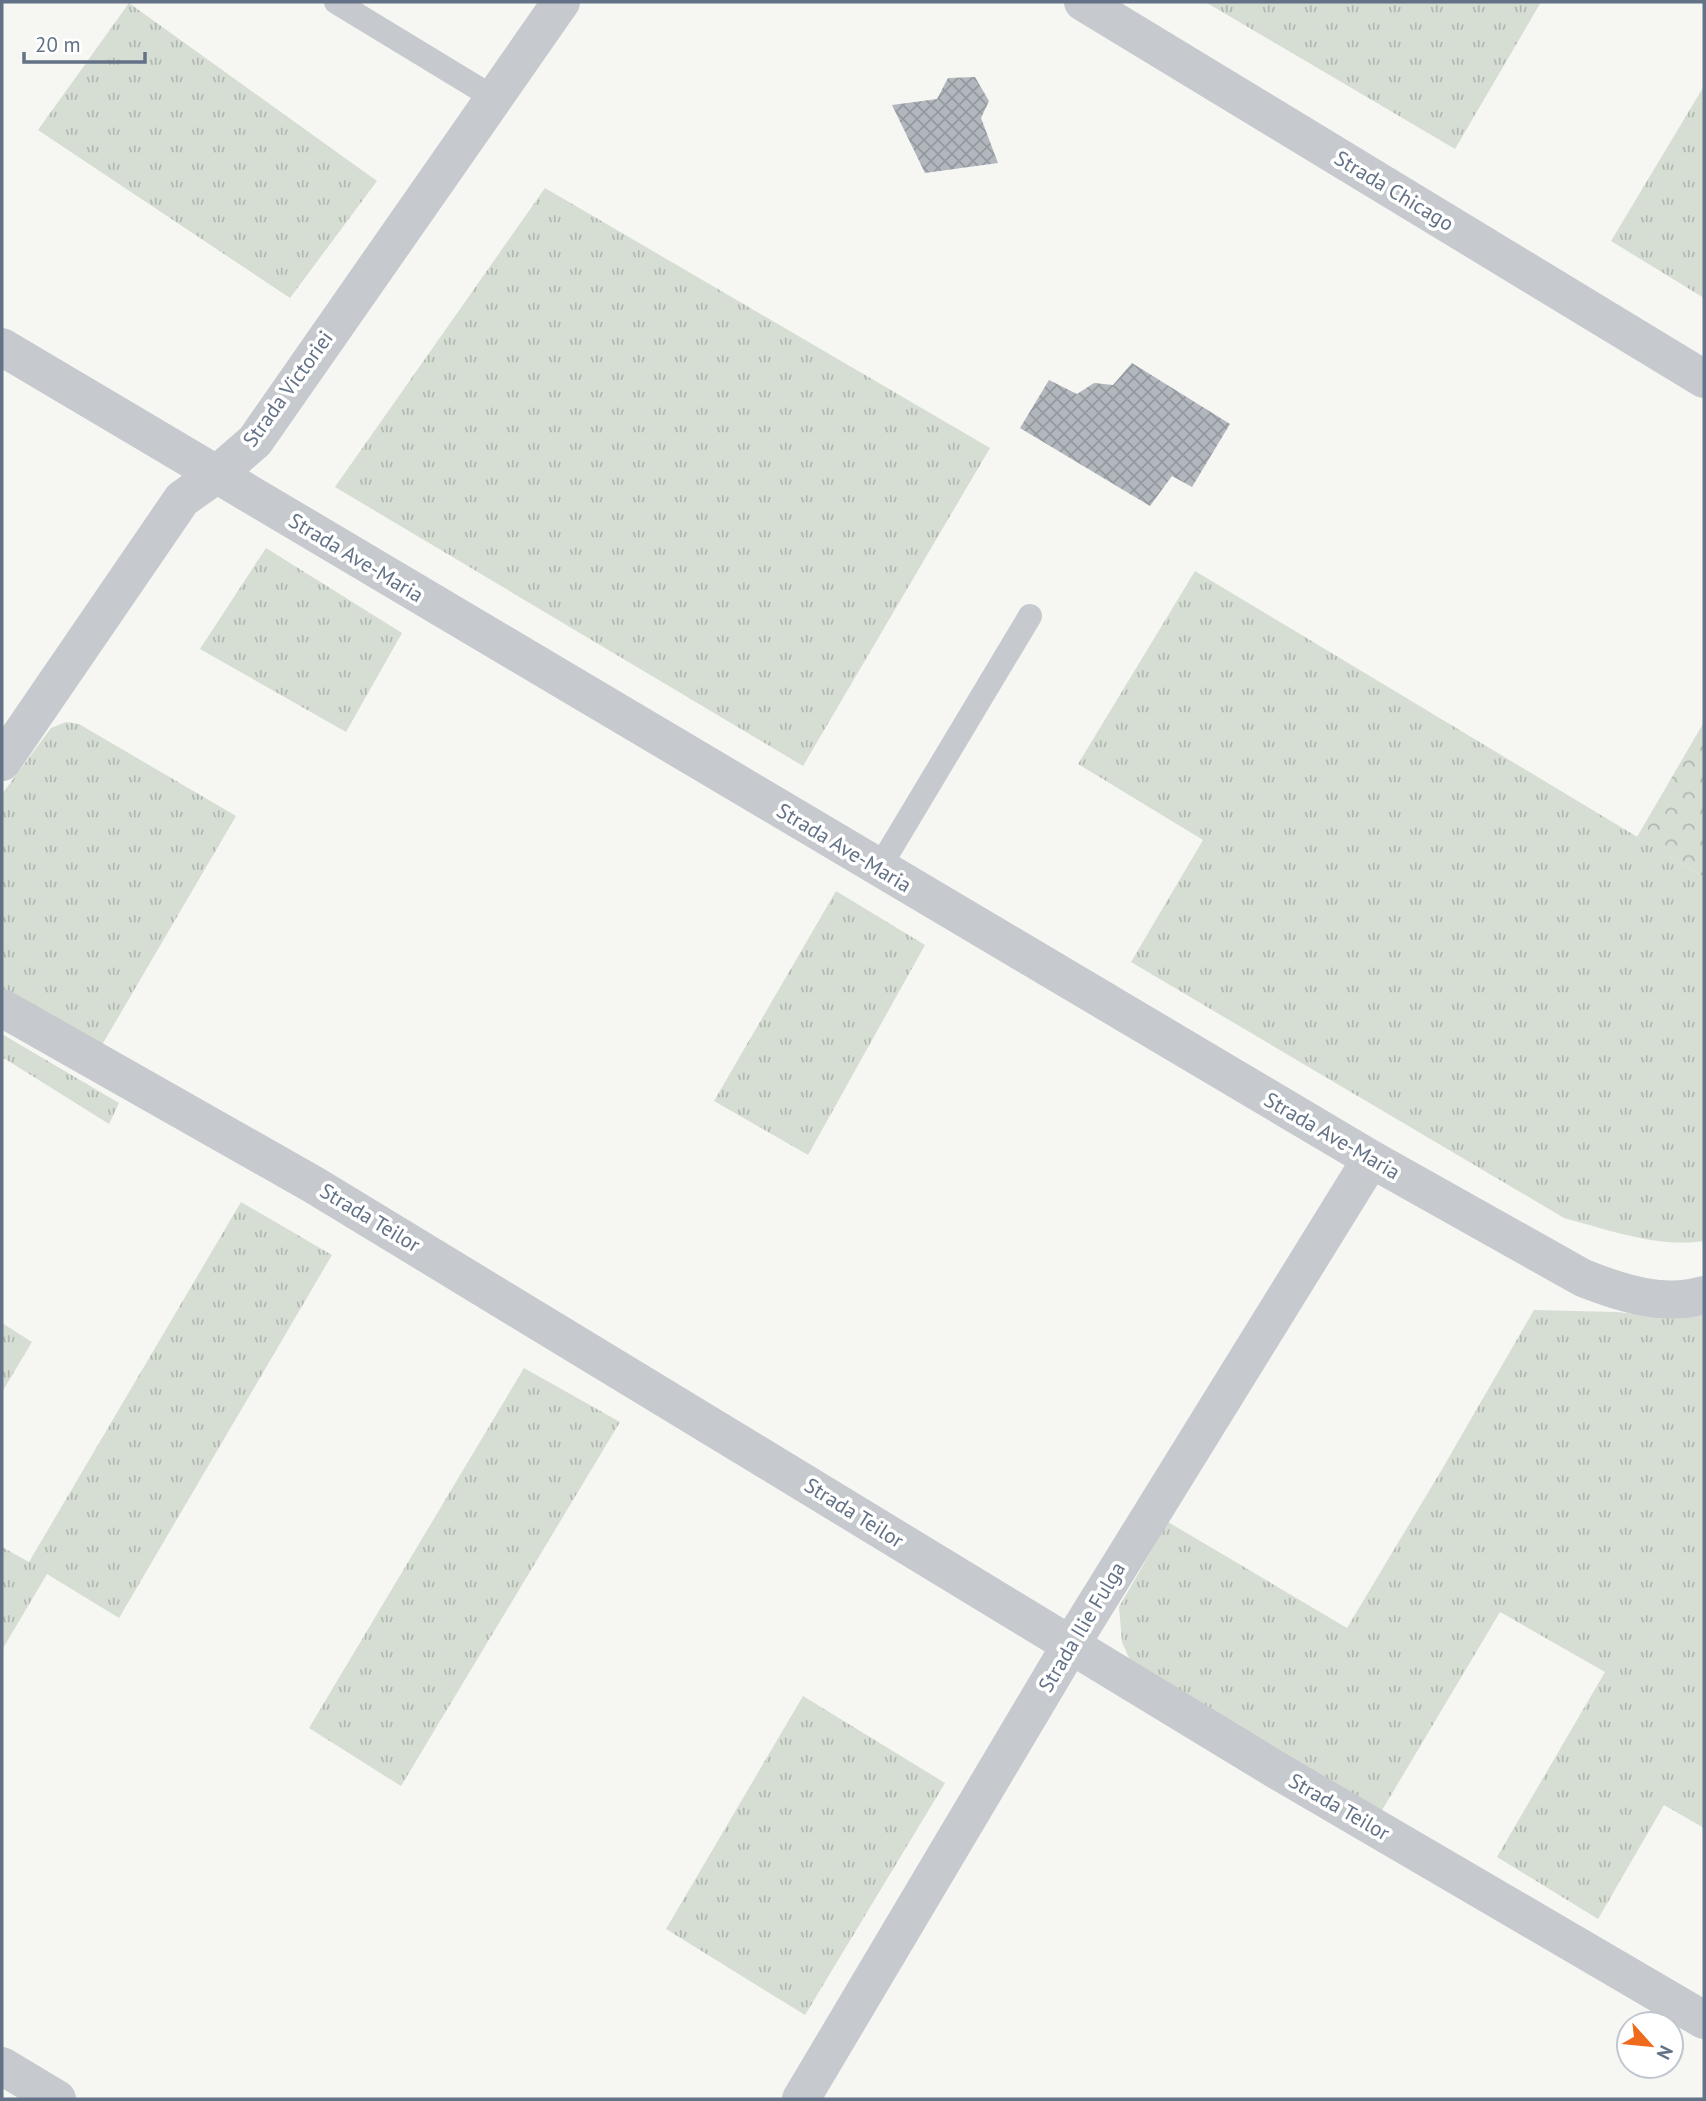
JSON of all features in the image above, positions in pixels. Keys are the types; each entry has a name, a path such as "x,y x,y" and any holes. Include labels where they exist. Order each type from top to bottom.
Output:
{"street":[{"name":"Strada Victoriei","path":"2,762 183,499 255,441 561,2"},
{"name":"Strada Chicago","path":"1083,2 1704,379"},
{"name":"Strada Ave-Maria","path":"2,346 1371,1159 1594,1283 1616,1292 1656,1299 1704,1295"},
{"name":"Strada Teilor","path":"2,1008 314,1185 1278,1772 1704,2020"},
{"name":"Strada Ilie Fulga","path":"801,2099 1070,1646 1371,1159"},
{"path":"2,2066 57,2099"}],"lane":[{"path":"336,2 494,98"},
{"path":"879,869 1030,616"}],"green space":[{"path":"1208,2 1541,2 1455,149"},
{"path":"129,3 377,181 290,298 38,130"},
{"path":"1704,86 1704,298 1611,241"},
{"path":"545,188 990,448 803,766 335,487"},
{"path":"266,548 402,633 346,732 200,649"},
{"path":"1195,571 1704,877 1704,1241 1687,1243 1651,1240 1564,1218 1131,962 1203,840 1078,764"},
{"path":"66,722 79,724 236,816 99,1050 2,993 2,794 51,728"},
{"path":"1704,722 1704,877 1637,837"},
{"path":"836,891 925,945 808,1155 714,1101"},
{"path":"2,1034 119,1103 109,1124 2,1057"},
{"path":"241,1202 332,1255 119,1618 47,1574 2,1650 2,1547 29,1562"},
{"path":"1534,1310 1617,1312 1672,1318 1704,1315 1704,1828 1664,1805 1598,1919 1497,1857 1605,1672 1500,1612 1381,1812 1130,1660 1122,1642 1119,1607 1168,1522 1347,1628"},
{"path":"2,1323 32,1342 2,1392"},
{"path":"524,1368 620,1422 401,1786 309,1728"},
{"path":"803,1696 945,1783 805,2015 666,1929"}],"building":[{"path":"975,77 989,101 981,118 998,163 925,173 892,105 937,99 948,78"},
{"path":"1132,363 1230,424 1192,487 1172,476 1150,506 1020,428 1049,380 1077,394 1094,383 1113,385"}]}
